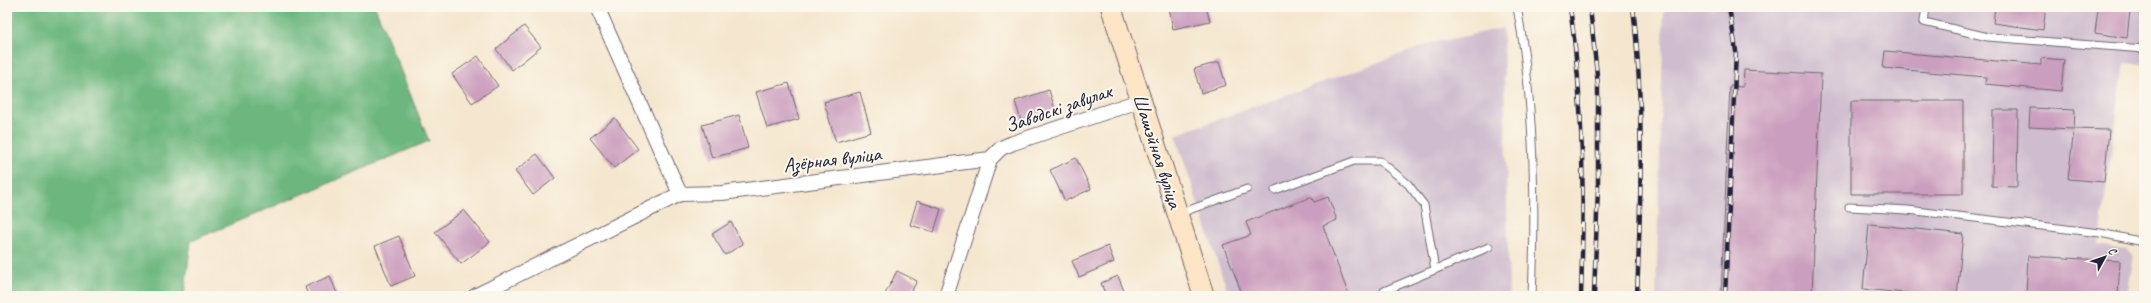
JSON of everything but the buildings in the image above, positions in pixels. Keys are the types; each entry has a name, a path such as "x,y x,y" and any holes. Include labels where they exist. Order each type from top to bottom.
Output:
{"main road":[{"name":"Шашэйная вуліца","path":"1111,7 1204,296"}],"street":[{"path":"597,7 680,194"},
{"name":"Заводскі завулак","path":"946,296 990,159 1001,148 1142,100"},
{"name":"Азёрная вуліца","path":"475,296 680,194 722,193 990,159"}],"lane":[{"path":"1517,7 1531,124 1534,264 1532,296"},
{"path":"1926,7 1924,22 1988,37 2144,49"},
{"path":"1275,190 1354,161 1380,161 1408,184 1424,205 1435,270"},
{"path":"1178,214 1247,189"},
{"path":"1849,207 1939,214 2100,233 2144,242"},
{"path":"1384,296 1384,291 1489,247"}],"shaded area":[{"path":"1664,7 2144,7 2144,64 2124,63 2098,245 2126,249 2134,256 2127,296 1656,296"},
{"path":"1503,28 1509,296 1229,296 1175,135 1432,43"}],"green space":[{"path":"7,7 375,7 429,141 191,241 184,296 7,296"}],"railway":[{"path":"1570,7 1575,43 1582,151 1583,223 1581,296"},
{"path":"1590,7 1598,85 1598,187 1594,296"},
{"path":"1633,7 1639,79 1641,152 1637,296"},
{"path":"1725,296 1736,51 1729,7"}]}
